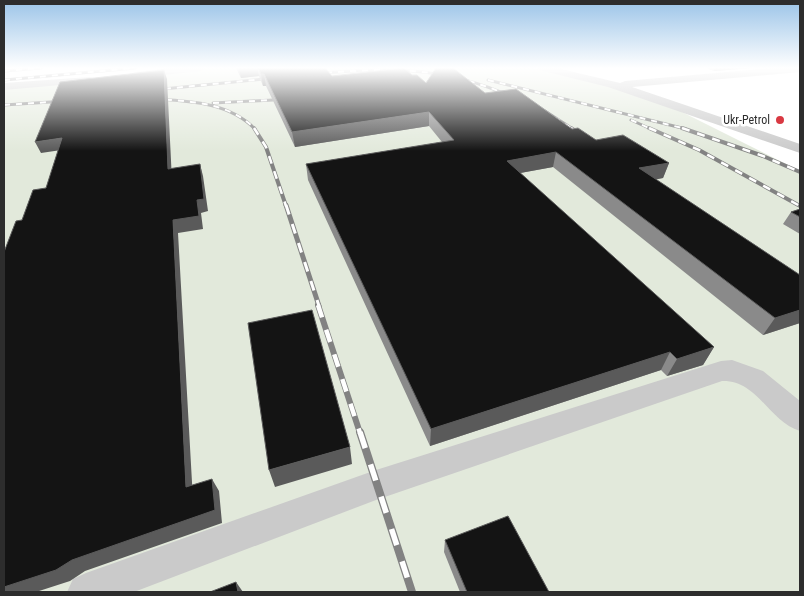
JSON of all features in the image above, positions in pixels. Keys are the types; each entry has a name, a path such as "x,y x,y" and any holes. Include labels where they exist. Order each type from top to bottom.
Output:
{"street":[{"path":"646,96 800,149"},
{"path":"653,96 658,100"},
{"path":"706,116 748,115"},
{"path":"782,142 788,129"},
{"path":"86,592 376,485 721,371 733,369 749,375 800,419"}],"shaded area":[{"path":"4,96 650,96 800,171 800,592 4,592"}],"building":[{"path":"54,96 165,96 168,169 200,164 204,199 197,200 199,216 173,220 186,487 212,479 215,510 72,560 56,570 4,587 4,252 16,221 22,220 33,190 46,188 62,138 35,142"},
{"path":"275,96 526,96 572,129 578,128 596,140 623,135 669,163 639,168 800,275 800,310 775,318 556,152 507,161 714,347 677,359 670,352 431,429 306,164 454,140 429,112 292,132"},
{"path":"800,209 800,217 791,212"},
{"path":"312,310 350,447 269,470 248,323"},
{"path":"508,516 549,592 467,592 445,540"},
{"path":"236,582 238,592 210,592"}],"railway":[{"path":"552,96 682,128"},
{"path":"154,99 194,102 221,108 245,120 254,128"},
{"path":"213,103 273,100"},
{"path":"4,105 66,101"},
{"path":"545,111 573,129"},
{"path":"631,120 651,129"},
{"path":"254,128 266,147 286,206"},
{"path":"571,128 585,137"},
{"path":"649,128 699,150 800,206"},
{"path":"682,128 686,129"},
{"path":"682,128 763,156 800,172"},
{"path":"286,205 319,306"},
{"path":"318,305 360,433"},
{"path":"360,432 412,592"}],"place":[{"name":"Ukr-Petrol","path":"780,120"}]}
